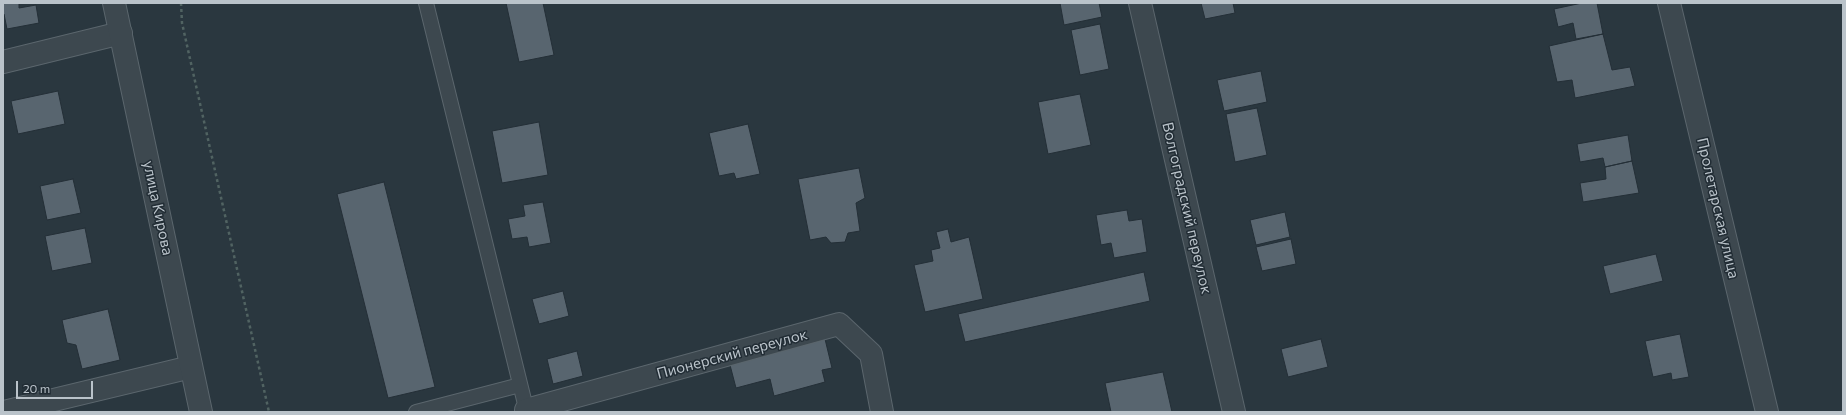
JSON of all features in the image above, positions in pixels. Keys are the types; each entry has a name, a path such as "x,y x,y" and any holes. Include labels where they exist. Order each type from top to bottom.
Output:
{"street":[{"name":"улица Кирова","path":"114,3 201,412"},
{"name":"Волгоградский переулок","path":"1140,3 1234,412"},
{"name":"Пролетарская улица","path":"1669,3 1767,412"},
{"path":"3,62 121,33"},
{"name":"Пионерский переулок","path":"527,411 838,324 870,354 882,412"},
{"path":"4,412 191,367"}],"lane":[{"path":"426,3 527,411"},
{"path":"416,412 520,385"}],"path":[{"path":"180,3 182,24 269,412"}],"building":[{"path":"3,3 19,3 19,8 36,5 39,23 7,29 3,14"},
{"path":"506,3 543,3 554,55 519,62"},
{"path":"1060,3 1099,3 1102,17 1064,25"},
{"path":"1201,3 1233,3 1235,13 1205,19"},
{"path":"1582,3 1597,3 1603,34 1576,39 1573,23 1558,27 1554,9"},
{"path":"1100,24 1109,69 1080,75 1071,30"},
{"path":"1603,34 1612,70 1630,67 1635,86 1575,98 1572,80 1557,82 1549,46"},
{"path":"1261,71 1267,102 1224,111 1217,80"},
{"path":"58,91 65,124 18,134 11,101"},
{"path":"1080,94 1091,145 1048,154 1038,102"},
{"path":"1257,108 1267,155 1235,162 1226,114"},
{"path":"539,122 548,175 502,183 492,131"},
{"path":"748,124 760,174 736,179 734,173 719,176 709,133"},
{"path":"1628,135 1632,161 1605,167 1603,158 1580,162 1577,144"},
{"path":"1632,161 1639,193 1583,202 1580,183 1606,179 1605,167"},
{"path":"859,168 865,198 856,203 860,231 848,233 845,242 831,243 826,237 810,240 798,179"},
{"path":"73,179 81,213 47,220 40,186"},
{"path":"384,182 435,387 388,398 337,194"},
{"path":"543,202 551,243 529,247 527,237 512,239 508,219 525,216 523,205"},
{"path":"1127,210 1129,221 1142,219 1147,252 1114,258 1111,243 1101,245 1096,215"},
{"path":"1285,212 1290,237 1256,245 1250,220"},
{"path":"85,228 92,263 52,271 45,236"},
{"path":"948,229 951,242 969,237 983,299 925,312 914,265 933,261 931,250 940,248 936,232"},
{"path":"1291,239 1296,264 1262,271 1256,247"},
{"path":"1656,254 1663,281 1610,294 1603,266"},
{"path":"1144,272 1150,301 965,342 958,314"},
{"path":"563,291 569,316 539,324 532,299"},
{"path":"108,309 120,360 82,369 76,345 67,343 62,320"},
{"path":"1680,334 1689,377 1672,380 1671,373 1653,377 1645,341"},
{"path":"825,339 832,368 822,370 825,382 774,396 770,379 736,388 730,365"},
{"path":"1321,339 1328,367 1288,377 1281,349"},
{"path":"577,351 583,376 553,384 547,359"},
{"path":"1163,372 1172,412 1111,412 1105,383"}]}
